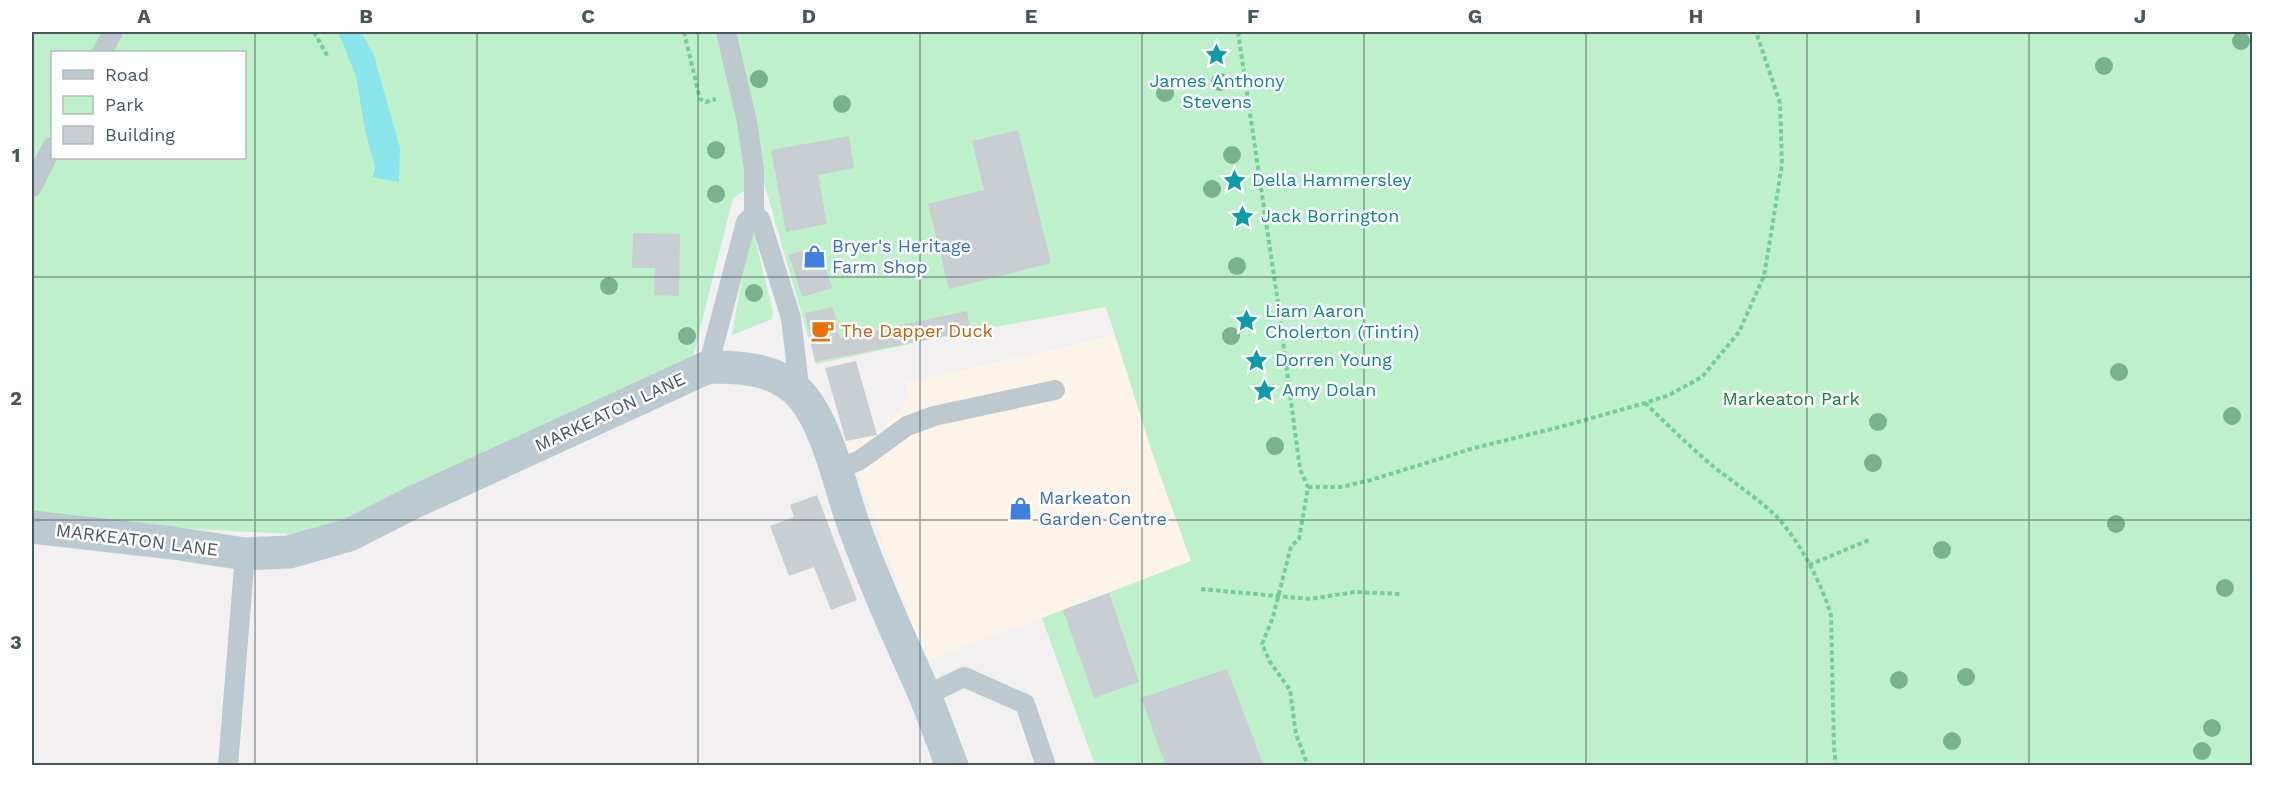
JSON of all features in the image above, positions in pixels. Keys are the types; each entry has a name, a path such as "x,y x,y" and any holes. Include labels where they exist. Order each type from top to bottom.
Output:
{"street":[{"name":"MARKEATON LANE","path":"32,527 173,543 245,554 289,552 349,535 412,503 708,367 751,368 776,377 800,394 814,415 836,470 854,529 952,765"}],"lane":[{"path":"103,51 113,32"},
{"path":"708,367 746,222 754,215 754,169 747,123 726,32"},
{"path":"32,187 51,149"},
{"path":"754,215 760,219 791,318 800,394"},
{"path":"836,470 860,460 907,426 934,416 1054,390"},
{"path":"228,765 245,554"},
{"path":"925,696 964,677 1025,704 1046,765"}],"path":[{"path":"314,32 328,57"},
{"path":"684,32 700,99 706,102 739,93"},
{"path":"1238,32 1279,308 1300,470 1308,487 1299,539 1291,546 1279,596 1262,644 1270,662 1290,690 1296,734 1308,765"},
{"path":"1308,487 1341,487 1371,480 1474,448 1645,403 1669,395 1702,377 1739,332 1764,276 1782,164 1780,103 1756,32"},
{"path":"1645,403 1714,467 1774,514 1785,526 1809,565 1832,616 1836,765"},
{"path":"1809,565 1869,540"},
{"path":"1201,589 1310,598 1355,592 1401,594"}],"shaded area":[{"name":"Markeaton Garden Centre","path":"1115,335 1153,455 1191,562 926,661 846,441 877,435 908,400 906,383"}],"green space":[{"name":"Markeaton Park","path":"32,32 2252,32 2252,765 1095,765 1042,618 1191,561 1153,455 1106,307 971,331 816,364 763,179 733,198 692,361 445,470 359,515 294,534 152,527 32,511"},
{"path":"753,230 773,312 772,319 732,335 750,232"}],"water":[{"path":"338,32 361,32 373,53 400,148 399,182 372,177 375,170 374,163 365,130 356,76"}],"building":[{"path":"1018,130 1051,263 949,289 928,204 984,190 972,141"},
{"path":"849,136 854,168 818,175 827,224 786,232 771,150"},
{"path":"633,233 680,234 679,296 654,295 655,268 632,268"},
{"path":"818,245 832,288 802,297 789,255"},
{"path":"833,307 840,338 967,311 971,331 815,362 805,313"},
{"path":"856,361 877,435 846,441 825,368"},
{"path":"817,495 857,600 831,610 814,567 789,576 770,526 794,517 790,505"},
{"path":"1109,593 1139,682 1094,698 1063,610"},
{"path":"1227,669 1264,766 1166,766 1141,698"}],"place":[{"name":"James Anthony Stevens","path":"1217,55"},
{"name":"Della Hammersley","path":"1234,180"},
{"name":"Jack Borrington","path":"1243,216"},
{"name":"Bryer's Heritage Farm Shop","path":"814,256"},
{"name":"Liam Aaron Cholerton (Tintin)","path":"1247,321"},
{"name":"The Dapper Duck","path":"823,331"},
{"name":"Dorren Young","path":"1257,360"},
{"name":"Amy Dolan","path":"1264,390"},
{"name":"Markeaton Garden Centre","path":"1021,508"}]}
